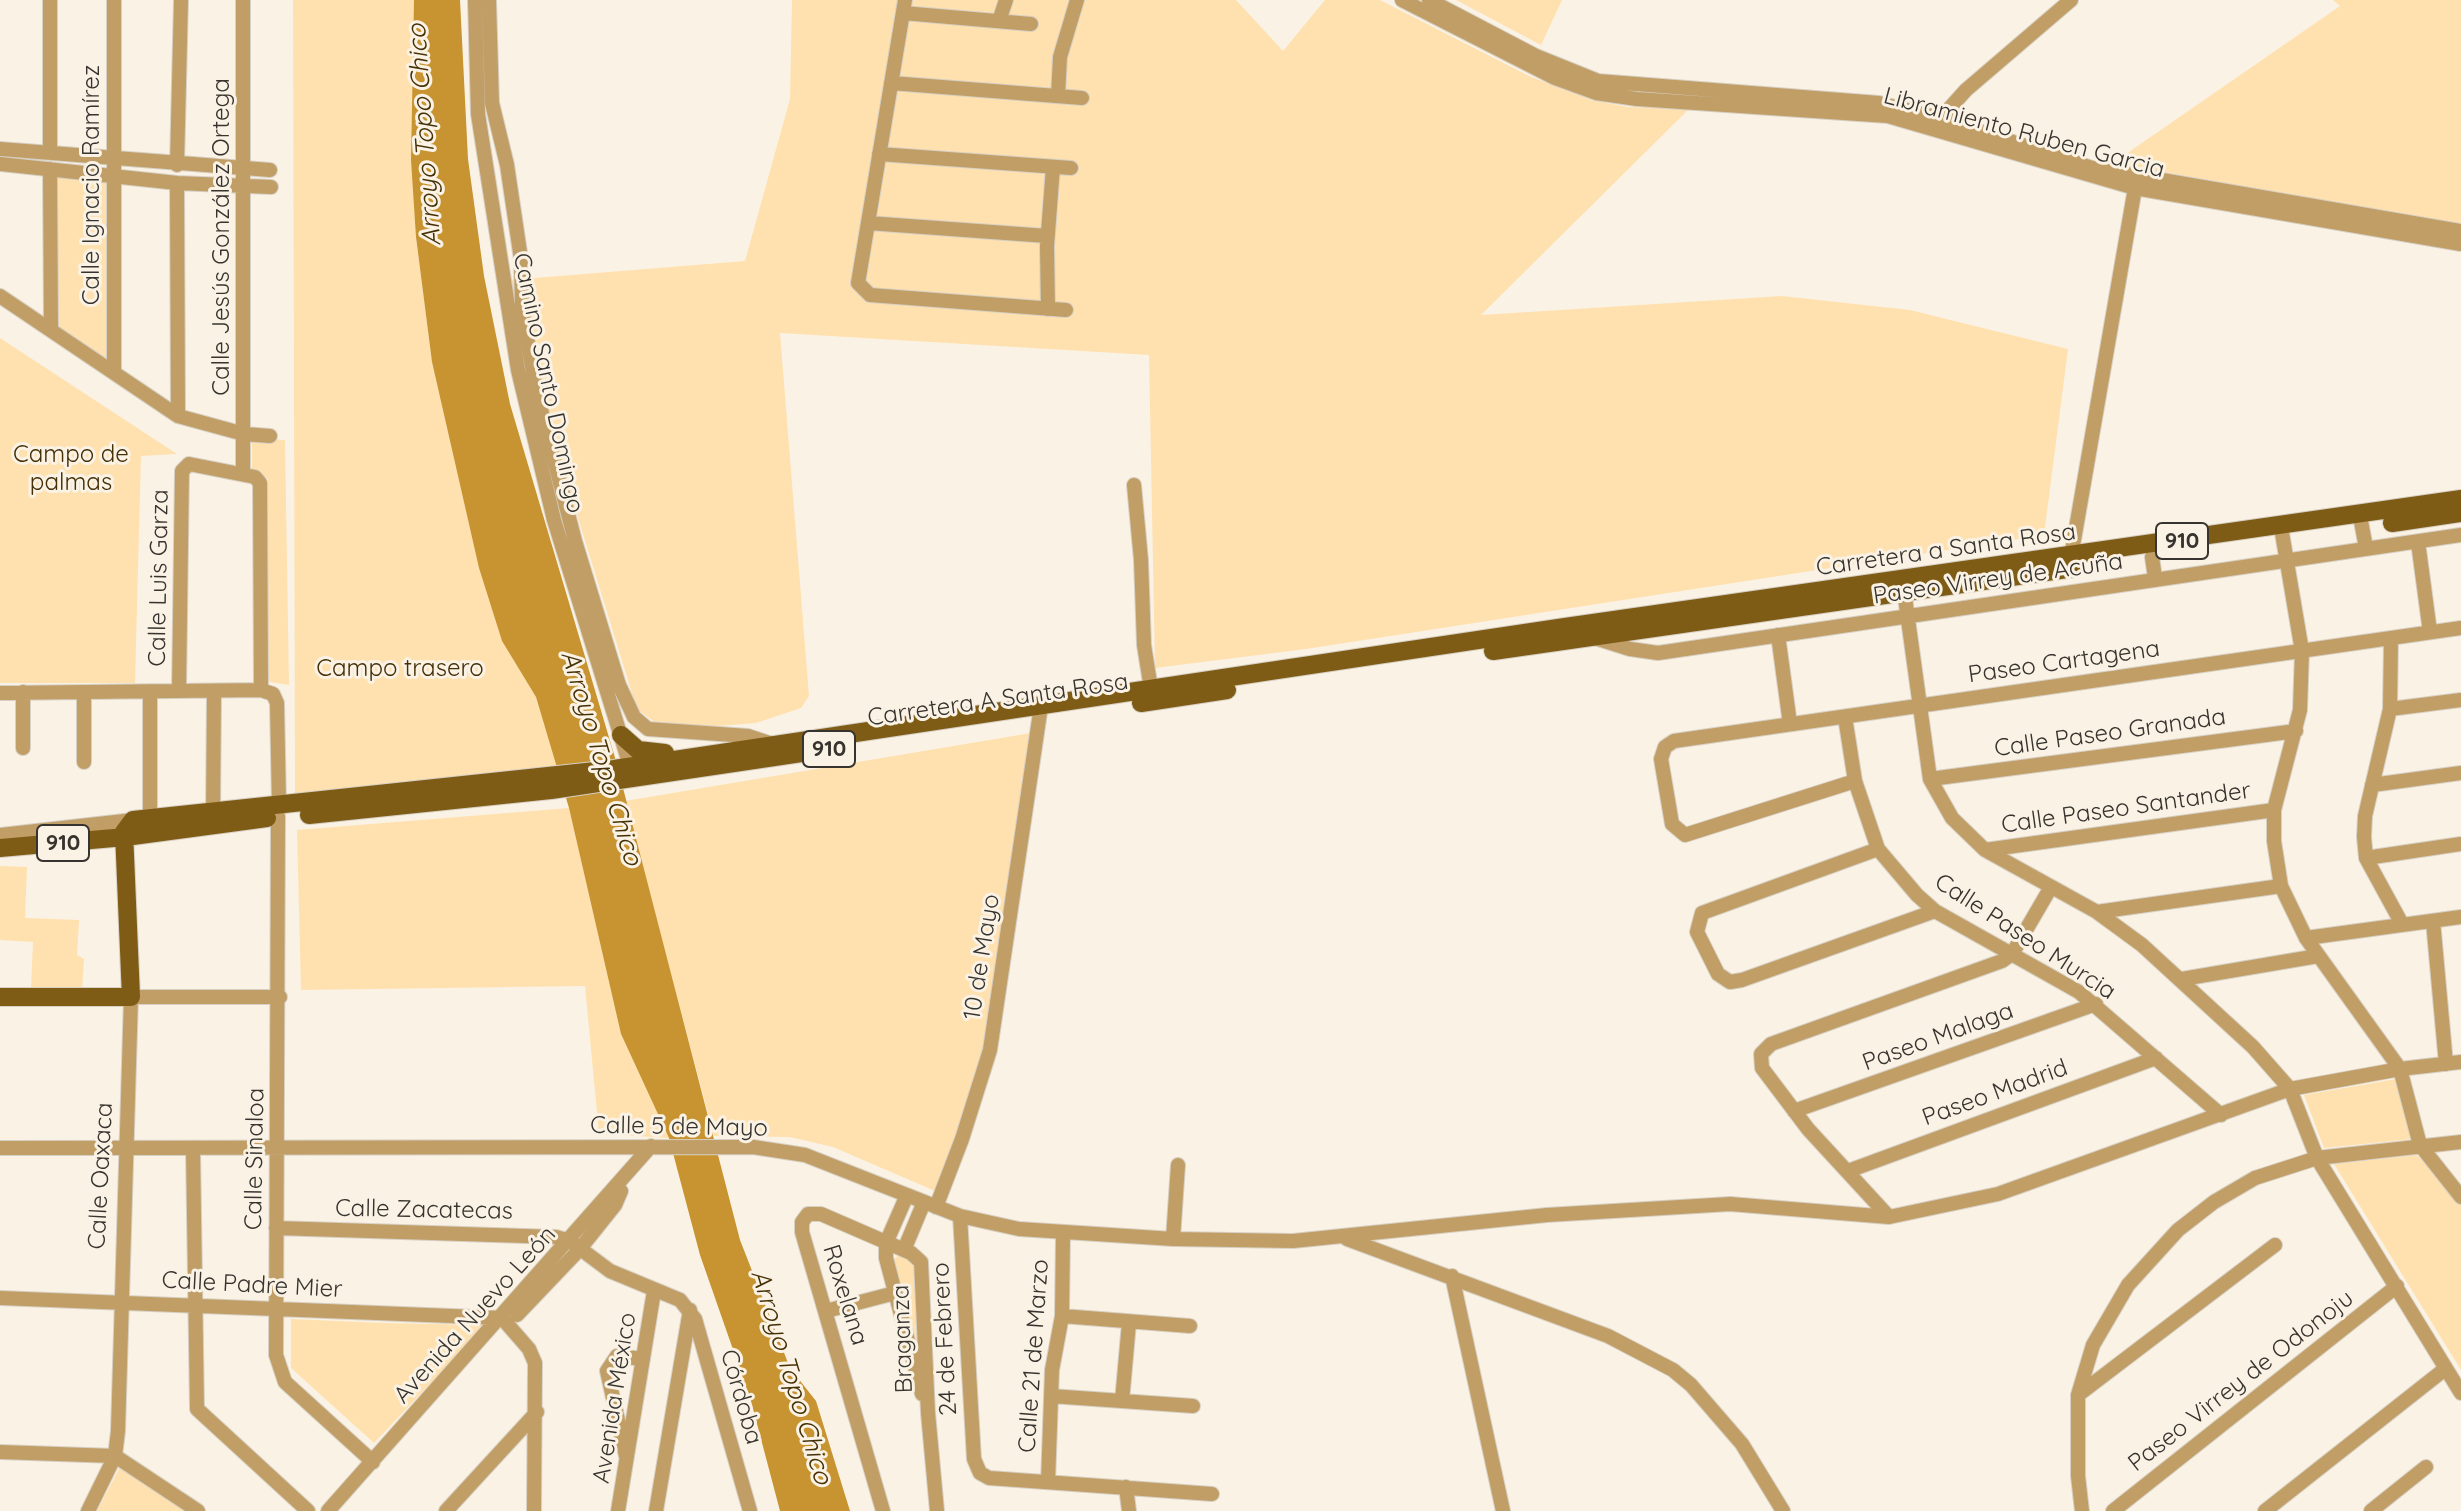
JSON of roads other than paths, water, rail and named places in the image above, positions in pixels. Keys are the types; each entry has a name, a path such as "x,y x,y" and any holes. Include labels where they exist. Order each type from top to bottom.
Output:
{"main road":[{"name":"Carretera a Santa Rosa","path":"2361,522 2461,499"},
{"name":"Carretera a Santa Rosa","path":"1438,653 1592,637 2071,557 2461,513"},
{"name":"Carretera a Santa Rosa","path":"1438,653 1903,586 2028,575 2152,557 2282,532"},
{"name":"Carretera A Santa Rosa","path":"620,772 711,754 1040,712 1151,689 1438,653"},
{"name":"Carretera A Santa Rosa","path":"278,811 548,783 1438,653"},
{"path":"621,735 648,753 695,750 711,754"},
{"name":"910","path":"0,848 127,827 278,811"},
{"name":"910","path":"127,827 213,819"},
{"name":"Calle Oaxaca","path":"127,827 131,997"},
{"path":"0,997 131,997"}],"street":[{"path":"50,0 50,153"},
{"name":"Calle Ignacio Ramírez","path":"114,0 114,371"},
{"path":"177,165 181,0"},
{"name":"Calle Jesús González Ortega","path":"243,0 243,474"},
{"name":"Camino Santo Domingo","path":"475,0 478,114 518,370 554,520 621,735 620,772"},
{"path":"489,0 492,103 507,165 521,259 522,308 536,390 575,541 630,710 648,729 748,736 775,745"},
{"path":"999,21 1006,0"},
{"path":"1058,96 1060,57 1077,0"},
{"name":"Libramiento Ruben Garcia","path":"1402,0 1555,78 1596,93 1637,99 1855,113 1942,124 2092,168 2461,231"},
{"name":"Libramiento Ruben Garcia","path":"1429,0 1588,78 1655,87 1879,103 2135,188 2461,244"},
{"path":"1942,124 1966,90 2071,0"},
{"path":"1031,24 904,6 858,283 870,295 1066,310"},
{"path":"891,83 1082,98"},
{"path":"0,149 270,170"},
{"path":"879,154 1071,168"},
{"path":"0,164 177,183 271,187"},
{"path":"484,164 507,165"},
{"path":"1048,309 1047,236 1053,167"},
{"path":"50,169 51,330"},
{"path":"177,183 178,416"},
{"path":"2071,557 2135,188"},
{"path":"868,223 1047,236"},
{"path":"0,296 178,416 244,434 270,436"},
{"name":"Calle Luis Garza","path":"179,691 184,465 243,474"},
{"path":"0,693 261,690 261,487 259,479 243,474"},
{"path":"1134,485 1144,645 1151,689"},
{"path":"2361,522 2366,548"},
{"path":"2282,532 2302,651 2302,692 2296,731 2274,810 2274,841 2281,886 2306,938 2400,1069 2420,1145 2461,1197"},
{"name":"Paseo Virrey de Acuña","path":"1592,637 1630,649 1658,653 2461,535"},
{"path":"2418,542 2430,632"},
{"path":"2152,557 2155,578"},
{"path":"2028,575 2032,597"},
{"path":"1903,586 1930,779 1952,818 1985,850 2097,912 2182,979 2253,1047 2290,1089 2317,1158 2461,1393"},
{"name":"Paseo Cartagena","path":"1855,781 1685,835 1672,824 1661,759 1665,747 1674,741 2461,628"},
{"path":"1778,635 1790,724"},
{"path":"2391,638 2390,709 2365,816 2366,858 2402,924"},
{"name":"Calle Sinaloa","path":"261,690 273,694 277,703 280,997 276,1355 282,1378 376,1463"},
{"path":"213,819 214,691"},
{"path":"23,692 23,748"},
{"path":"127,827 150,692"},
{"path":"84,693 84,762"},
{"path":"2390,709 2461,700"},
{"name":"10 de Mayo","path":"904,1250 962,1139 990,1050 1040,712"},
{"name":"Calle Paseo Murcia","path":"1845,717 1855,781 1878,849 1935,911 2096,1004 2221,1115"},
{"name":"Calle Paseo Granada","path":"1930,779 2296,731"},
{"path":"2372,785 2461,773"},
{"name":"Calle Paseo Santander","path":"1985,850 2274,810"},
{"name":"910","path":"0,835 127,827"},
{"path":"2366,858 2461,844"},
{"path":"1878,849 1710,909 1698,917 1697,932 1718,974 1730,982 1742,980 1935,911"},
{"path":"2097,912 2281,886"},
{"path":"1889,1217 1794,1111 1762,1068 1761,1054 1771,1044 1989,968 2012,954 2051,887"},
{"path":"2306,938 2461,917"},
{"path":"2433,921 2454,1063"},
{"path":"2182,979 2318,956"},
{"path":"131,997 280,997"},
{"name":"Calle Oaxaca","path":"88,1511 115,1456 131,997"},
{"name":"Paseo Malaga","path":"1794,1111 2096,1004"},
{"name":"Paseo Madrid","path":"1848,1171 2156,1058"},
{"name":"Calle 5 de Mayo","path":"0,1148 753,1147 805,1155 960,1216 1019,1229 1173,1239 1293,1241 1547,1215 1730,1204 1889,1217 1998,1194 2290,1089 2400,1069 2454,1063"},
{"path":"259,1148 270,1141 277,1128"},
{"path":"2082,1511 2078,1476 2078,1395 2093,1345 2128,1285 2178,1230 2214,1202 2255,1178 2317,1158 2461,1142"},
{"name":"Avenida Nuevo León","path":"328,1511 353,1490 575,1246 651,1146"},
{"path":"193,1149 197,1409 308,1511"},
{"path":"1173,1239 1178,1165"},
{"path":"886,1243 907,1195"},
{"name":"Roxelana","path":"883,1511 802,1232 805,1217 821,1214 904,1250 921,1262"},
{"name":"24 de Febrero","path":"960,1216 974,1459 980,1473 989,1478 1048,1482"},
{"name":"Calle Zacatecas","path":"276,1228 543,1235 575,1246"},
{"name":"Calle 21 de Marzo","path":"1048,1482 1052,1370 1062,1316 1063,1233"},
{"path":"1343,1237 1608,1336 1673,1370 1717,1412 1742,1444 1783,1511"},
{"name":"Braganza","path":"886,1243 886,1258 928,1413"},
{"path":"2078,1395 2275,1245"},
{"path":"575,1246 610,1271 685,1305 656,1511"},
{"name":"Braganza","path":"921,1262 928,1413 937,1511"},
{"path":"1452,1276 1503,1511"},
{"name":"Paseo Virrey de Odonoju","path":"2113,1511 2397,1286"},
{"name":"Avenida México","path":"618,1511 654,1291"},
{"path":"826,1311 895,1293"},
{"name":"Calle Padre Mier","path":"0,1298 195,1304 505,1321"},
{"name":"Córdoba","path":"685,1305 750,1511"},
{"path":"1062,1316 1190,1326"},
{"path":"505,1321 529,1349 535,1363 534,1511"},
{"path":"1122,1401 1129,1323"},
{"path":"627,1460 607,1371 617,1356 643,1359"},
{"path":"2265,1511 2445,1369"},
{"path":"1051,1396 1193,1406"},
{"path":"446,1511 537,1412"},
{"path":"0,1452 115,1456 198,1511"},
{"path":"2371,1511 2426,1467"},
{"path":"1048,1482 1212,1494"},
{"path":"1126,1487 1129,1511"},
{"path":"340,1511 353,1490"}],"water":[{"name":"Arroyo Topo Chico","path":"414,0 460,0 468,159 484,276 510,404 616,761 740,1240 790,1368 816,1401 850,1511 780,1511 751,1401 700,1255 669,1138 621,1034 569,808 536,697 502,641 479,568 432,362 416,237 411,160"}],"park label":[{"name":"Campo de palmas","path":"71,469"},
{"name":"Campo trasero","path":"400,669"}]}
